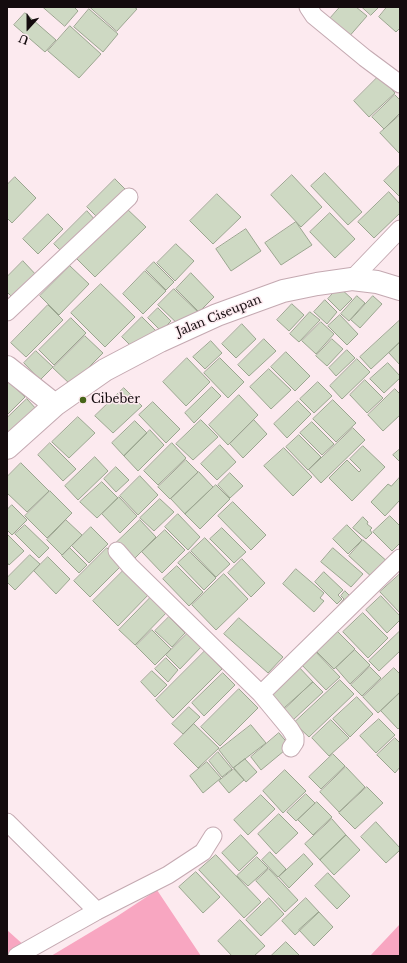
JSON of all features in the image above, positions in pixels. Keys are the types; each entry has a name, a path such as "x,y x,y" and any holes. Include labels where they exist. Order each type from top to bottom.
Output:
{"main road":[{"name":"Jalan Ciseupan","path":"7,448 55,405 105,370 160,340 217,315 283,291 352,279 377,282 400,289"},
{"path":"7,367 55,405"}],"street":[{"path":"308,7 319,21 400,84"},
{"path":"7,312 129,197"},
{"path":"352,279 400,229"},
{"path":"117,551 130,566 261,694 295,737 295,742 292,748"},
{"path":"261,694 400,558"},
{"path":"7,822 97,911"},
{"path":"17,956 97,911 168,875 203,852 213,836"}],"shaded area":[{"path":"157,890 201,956 51,956 116,917"},
{"path":"400,924 400,956 370,956"},
{"path":"7,930 36,956 7,956"}],"building":[{"path":"43,7 74,7 78,11 65,26"},
{"path":"90,7 134,7 137,9 117,31"},
{"path":"340,7 356,7 367,16 347,39 327,22"},
{"path":"362,7 379,7 371,15"},
{"path":"387,7 400,7 400,28 396,32 379,17"},
{"path":"89,9 118,34 103,52 74,27"},
{"path":"25,13 56,40 45,52 14,25"},
{"path":"70,26 101,54 79,78 48,51"},
{"path":"379,76 395,93 369,117 354,101"},
{"path":"395,95 400,100 400,113 384,129 372,117"},
{"path":"400,115 400,151 399,153 380,133"},
{"path":"399,166 400,167 400,197 384,181"},
{"path":"325,173 362,212 348,225 311,186"},
{"path":"292,175 322,207 301,227 271,195"},
{"path":"15,177 36,198 12,223 7,218 7,185"},
{"path":"115,179 128,192 100,220 87,207"},
{"path":"389,192 400,204 400,213 374,238 358,222"},
{"path":"217,194 241,217 213,244 190,221"},
{"path":"125,207 146,227 95,277 75,257"},
{"path":"87,211 97,222 64,254 54,244"},
{"path":"330,213 355,239 335,258 310,232"},
{"path":"48,214 63,229 38,254 23,239"},
{"path":"296,222 312,245 281,265 265,243"},
{"path":"246,229 261,251 231,271 216,249"},
{"path":"176,244 194,261 175,281 157,263"},
{"path":"23,261 39,278 16,301 7,292 7,277"},
{"path":"154,262 174,282 166,290 146,270"},
{"path":"70,266 89,284 59,315 40,296"},
{"path":"145,271 166,291 143,314 123,294"},
{"path":"191,273 214,297 199,312 176,289"},
{"path":"101,284 135,317 105,347 71,313"},
{"path":"339,287 352,299 340,311 328,299"},
{"path":"174,289 198,312 182,328 158,305"},
{"path":"357,296 365,303 349,321 341,314"},
{"path":"373,296 382,304 360,328 351,320"},
{"path":"325,300 337,312 327,324 314,312"},
{"path":"292,304 304,315 289,331 277,320"},
{"path":"48,305 63,320 26,357 11,343"},
{"path":"158,308 171,321 161,331 148,318"},
{"path":"310,312 320,320 299,342 290,334"},
{"path":"340,315 358,334 347,345 328,326"},
{"path":"142,317 157,332 137,352 122,337"},
{"path":"71,318 86,333 54,365 39,350"},
{"path":"400,320 400,342 371,369 360,357"},
{"path":"321,322 334,334 316,354 302,341"},
{"path":"242,324 256,339 236,358 222,344"},
{"path":"85,336 103,353 71,385 53,368"},
{"path":"264,339 276,351 249,376 238,365"},
{"path":"332,339 343,349 327,366 316,356"},
{"path":"211,341 222,353 205,369 193,357"},
{"path":"400,342 400,365 389,353"},
{"path":"347,350 355,358 336,376 329,368"},
{"path":"36,351 53,367 40,380 24,363"},
{"path":"286,352 310,376 295,391 271,367"},
{"path":"187,358 210,382 186,406 163,382"},
{"path":"220,358 244,382 228,398 204,373"},
{"path":"357,359 370,372 342,399 330,386"},
{"path":"388,363 400,376 400,378 384,393 370,379"},
{"path":"269,369 291,390 271,409 250,387"},
{"path":"7,380 25,397 7,415"},
{"path":"365,380 383,398 367,413 350,395"},
{"path":"318,382 332,396 314,413 300,399"},
{"path":"212,387 221,396 194,423 185,413"},
{"path":"124,388 142,406 113,433 95,416"},
{"path":"395,389 400,394 400,415 383,431 368,415"},
{"path":"239,395 258,415 228,445 209,425"},
{"path":"27,399 38,411 7,442 7,418"},
{"path":"333,400 356,423 336,442 313,419"},
{"path":"298,401 311,414 287,438 274,424"},
{"path":"153,402 180,429 166,443 139,415"},
{"path":"78,417 95,433 69,458 52,442"},
{"path":"201,420 218,437 193,460 176,444"},
{"path":"254,420 267,434 243,458 230,444"},
{"path":"135,421 147,433 124,456 112,443"},
{"path":"312,422 334,444 322,455 300,433"},
{"path":"353,428 365,440 321,483 309,470"},
{"path":"150,430 164,445 138,471 124,456"},
{"path":"299,435 321,457 308,470 286,447"},
{"path":"50,443 76,469 63,481 38,455"},
{"path":"172,443 186,458 158,485 144,471"},
{"path":"220,445 236,462 217,480 201,464"},
{"path":"363,446 385,467 352,501 329,478 347,460 359,472 361,470 350,459"},
{"path":"284,448 312,477 293,496 264,466"},
{"path":"400,449 400,462 393,455"},
{"path":"95,457 108,471 78,500 65,486"},
{"path":"186,460 198,472 170,499 158,487"},
{"path":"21,463 49,491 27,512 7,493 7,477"},
{"path":"116,467 129,480 116,492 104,479"},
{"path":"199,472 213,487 185,514 171,499"},
{"path":"230,473 243,486 230,498 218,485"},
{"path":"140,476 158,495 138,515 120,496"},
{"path":"400,477 400,500 385,516 371,502 388,484 391,486"},
{"path":"102,482 118,498 97,518 80,502"},
{"path":"216,485 230,499 200,529 185,514"},
{"path":"50,491 72,513 47,538 25,516"},
{"path":"119,497 137,516 120,533 102,514"},
{"path":"160,499 174,512 154,531 140,518"},
{"path":"233,502 266,535 251,550 218,516"},
{"path":"12,505 27,520 12,535 7,530 7,510"},
{"path":"178,514 200,537 188,550 165,527"},
{"path":"390,516 400,526 400,543 392,551 373,532"},
{"path":"363,517 368,522 367,524 372,528 370,530 372,533 366,539 353,528"},
{"path":"66,520 82,535 62,555 47,540"},
{"path":"140,520 156,537 133,560 116,543"},
{"path":"25,525 49,548 39,558 15,534"},
{"path":"347,525 362,540 348,554 333,539"},
{"path":"91,527 108,544 89,563 72,546"},
{"path":"222,528 246,552 234,563 210,539"},
{"path":"165,530 185,550 162,573 142,552"},
{"path":"7,534 24,551 9,565 7,562"},
{"path":"205,538 230,564 216,577 191,551"},
{"path":"363,540 389,563 374,579 349,556"},
{"path":"70,548 87,565 79,573 62,556"},
{"path":"107,548 123,564 90,597 74,581"},
{"path":"333,548 363,574 351,587 321,562"},
{"path":"190,552 216,578 204,590 178,563"},
{"path":"30,555 40,564 15,590 7,582 7,578"},
{"path":"48,557 70,579 56,594 34,571"},
{"path":"242,559 265,583 251,597 228,573"},
{"path":"177,566 203,592 189,606 163,579"},
{"path":"126,568 151,592 118,626 93,601"},
{"path":"296,569 324,593 320,598 324,601 314,612 283,584"},
{"path":"324,572 343,590 338,595 342,599 337,604 315,582"},
{"path":"224,574 248,599 216,630 192,605"},
{"path":"399,575 400,576 400,613 380,592"},
{"path":"345,591 352,598 342,609 338,606 344,599 341,596"},
{"path":"153,595 169,610 135,645 119,630"},
{"path":"381,596 400,616 400,620 387,633 366,610"},
{"path":"363,613 388,638 368,658 343,632"},
{"path":"169,617 185,633 172,647 155,631"},
{"path":"239,618 283,657 268,673 224,634"},
{"path":"152,630 171,649 155,665 136,646"},
{"path":"336,630 355,649 334,669 315,650"},
{"path":"190,631 203,645 180,669 166,655"},
{"path":"400,631 400,651 379,671 369,661"},
{"path":"313,649 340,677 326,690 299,662"},
{"path":"355,650 370,665 350,684 336,668"},
{"path":"205,651 222,669 173,718 156,700"},
{"path":"166,658 178,670 168,682 155,669"},
{"path":"297,665 313,682 284,708 269,691"},
{"path":"370,667 381,678 362,696 351,685"},
{"path":"394,668 400,674 400,692 378,713 363,697"},
{"path":"152,671 167,685 155,697 141,682"},
{"path":"223,673 235,685 204,716 192,703"},
{"path":"340,680 354,694 309,737 294,723"},
{"path":"313,682 323,692 293,720 284,710"},
{"path":"239,689 258,708 220,746 201,727"},
{"path":"400,693 400,727 398,729 381,711"},
{"path":"357,697 373,714 350,737 333,719"},
{"path":"189,707 200,717 183,734 172,724"},
{"path":"379,719 395,735 376,753 360,736"},
{"path":"331,720 349,738 329,756 312,738"},
{"path":"194,724 219,748 198,768 174,744"},
{"path":"251,725 266,743 233,768 219,750"},
{"path":"279,733 290,746 261,770 251,757"},
{"path":"395,738 400,743 400,767 395,773 377,755"},
{"path":"218,752 232,769 222,777 209,761"},
{"path":"333,754 345,766 321,789 309,777"},
{"path":"245,759 257,772 246,782 234,768"},
{"path":"207,762 221,778 203,793 190,776"},
{"path":"346,767 365,787 339,812 320,792"},
{"path":"234,769 244,780 229,793 219,781"},
{"path":"285,770 306,791 283,813 263,791"},
{"path":"367,787 383,803 355,829 339,813"},
{"path":"306,794 315,803 296,821 287,812"},
{"path":"261,795 275,809 248,835 234,820"},
{"path":"317,802 332,817 313,835 298,820"},
{"path":"279,814 298,833 276,854 258,834"},
{"path":"332,819 346,835 320,860 305,844"},
{"path":"376,822 400,848 400,850 386,863 361,837"},
{"path":"241,835 258,853 239,871 222,853"},
{"path":"346,835 360,850 334,875 320,860"},
{"path":"270,852 286,869 278,877 262,860"},
{"path":"304,854 313,864 289,888 279,877"},
{"path":"216,855 261,902 244,918 199,870"},
{"path":"257,857 268,868 248,886 237,876"},
{"path":"269,869 298,900 285,912 256,881"},
{"path":"196,872 220,897 203,913 179,887"},
{"path":"328,873 350,896 337,909 315,886"},
{"path":"269,898 284,914 261,936 246,920"},
{"path":"306,898 319,912 295,935 282,921"},
{"path":"319,912 333,927 314,946 299,930"},
{"path":"240,920 265,946 254,956 232,956 218,941"},
{"path":"286,942 300,956 271,956"}],"place":[{"name":"Cibeber","path":"83,400"}]}
